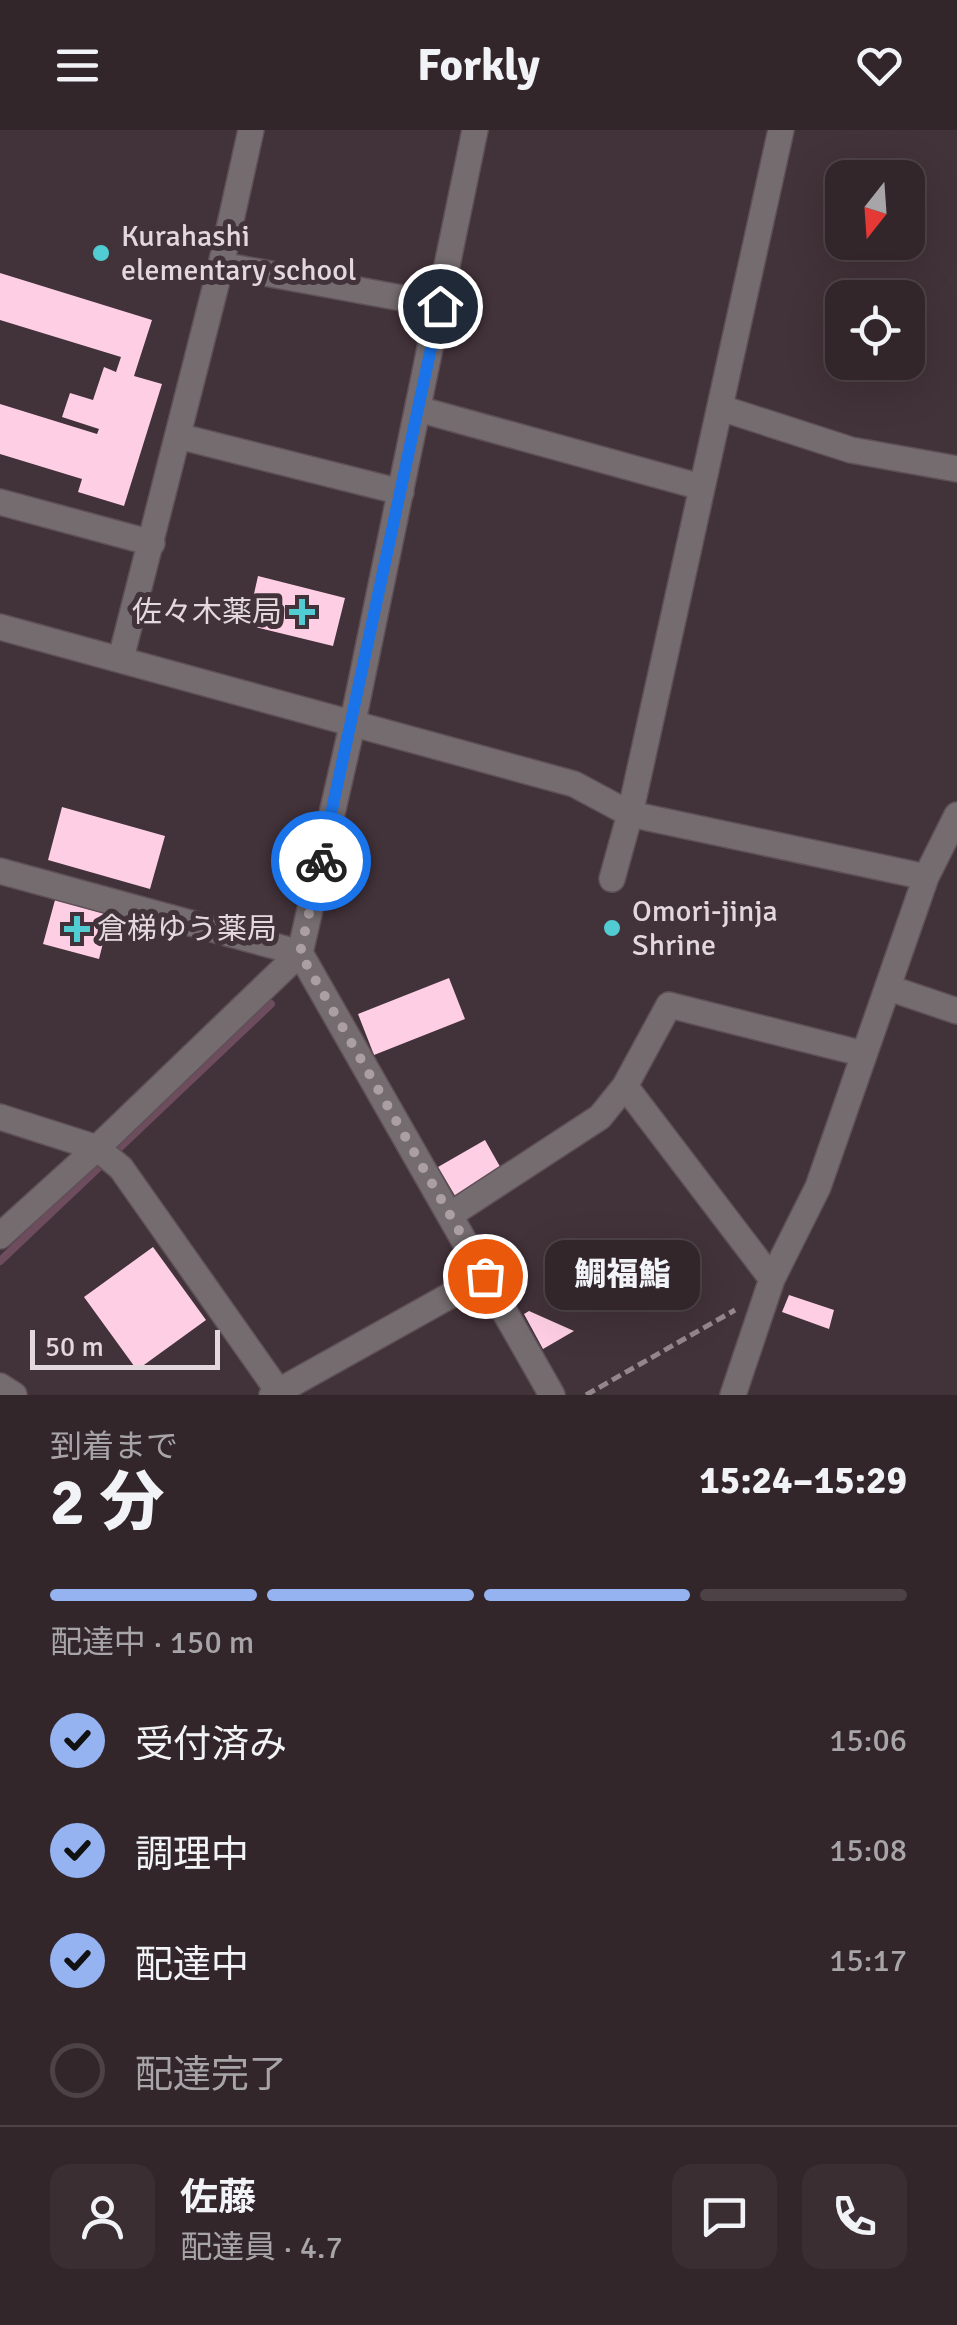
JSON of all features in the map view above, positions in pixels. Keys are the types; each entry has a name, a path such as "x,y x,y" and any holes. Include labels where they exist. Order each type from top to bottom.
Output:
{"street":[{"path":"121,658 221,265 251,130"},
{"path":"0,1236 109,1157 300,953 352,726 475,130"},
{"path":"612,879 630,814 781,130"},
{"path":"221,265 440,306"},
{"path":"721,408 851,450 957,469"},
{"path":"418,409 701,487"},
{"path":"178,436 401,492"},
{"path":"0,502 152,542"},
{"path":"0,627 574,784 630,814 926,877"},
{"path":"733,1395 770,1285 818,1187 926,877 957,815"},
{"path":"0,871 300,953 552,1395"},
{"path":"889,988 957,1011"},
{"path":"450,1215 600,1117 624,1086 669,1005 864,1054"},
{"path":"624,1086 770,1285"},
{"path":"0,1117 109,1157 277,1394 485,1276"},
{"path":"0,1386 14,1395"}],"path":[{"path":"586,1395 770,1285"}],"building":[{"path":"0,273 152,320 134,376 162,384 124,506 78,492 82,479 0,454 0,404 97,434 99,429 62,417 70,393 93,400 104,367 116,372 121,357 0,320"},
{"path":"258,576 345,598 333,646 247,625"},
{"path":"62,807 165,836 150,889 48,860"},
{"name":"倉梯ゆう薬局","path":"55,900 110,915 99,959 43,944"},
{"path":"449,978 465,1019 374,1055 358,1014"},
{"path":"485,1140 503,1172 457,1199 438,1167"},
{"path":"153,1247 206,1320 137,1370 84,1297"},
{"path":"789,1295 834,1310 829,1329 782,1312"},
{"path":"529,1311 574,1331 543,1349 524,1314"}],"waterway":[{"path":"0,1261 271,1004"}],"way so far":[{"path":"321,861 300,953 485,1276"}],"place":[{"name":"Kurahashi elementary school","path":"101,253"},
{"name":"佐々木薬局","path":"302,612"},
{"name":"Omori-jinja Shrine","path":"612,928"},
{"name":"倉梯ゆう薬局","path":"77,929"},
{"name":"鯛福鮨","path":"485,1276"}],"route":[{"path":"321,861 440,306"}]}
